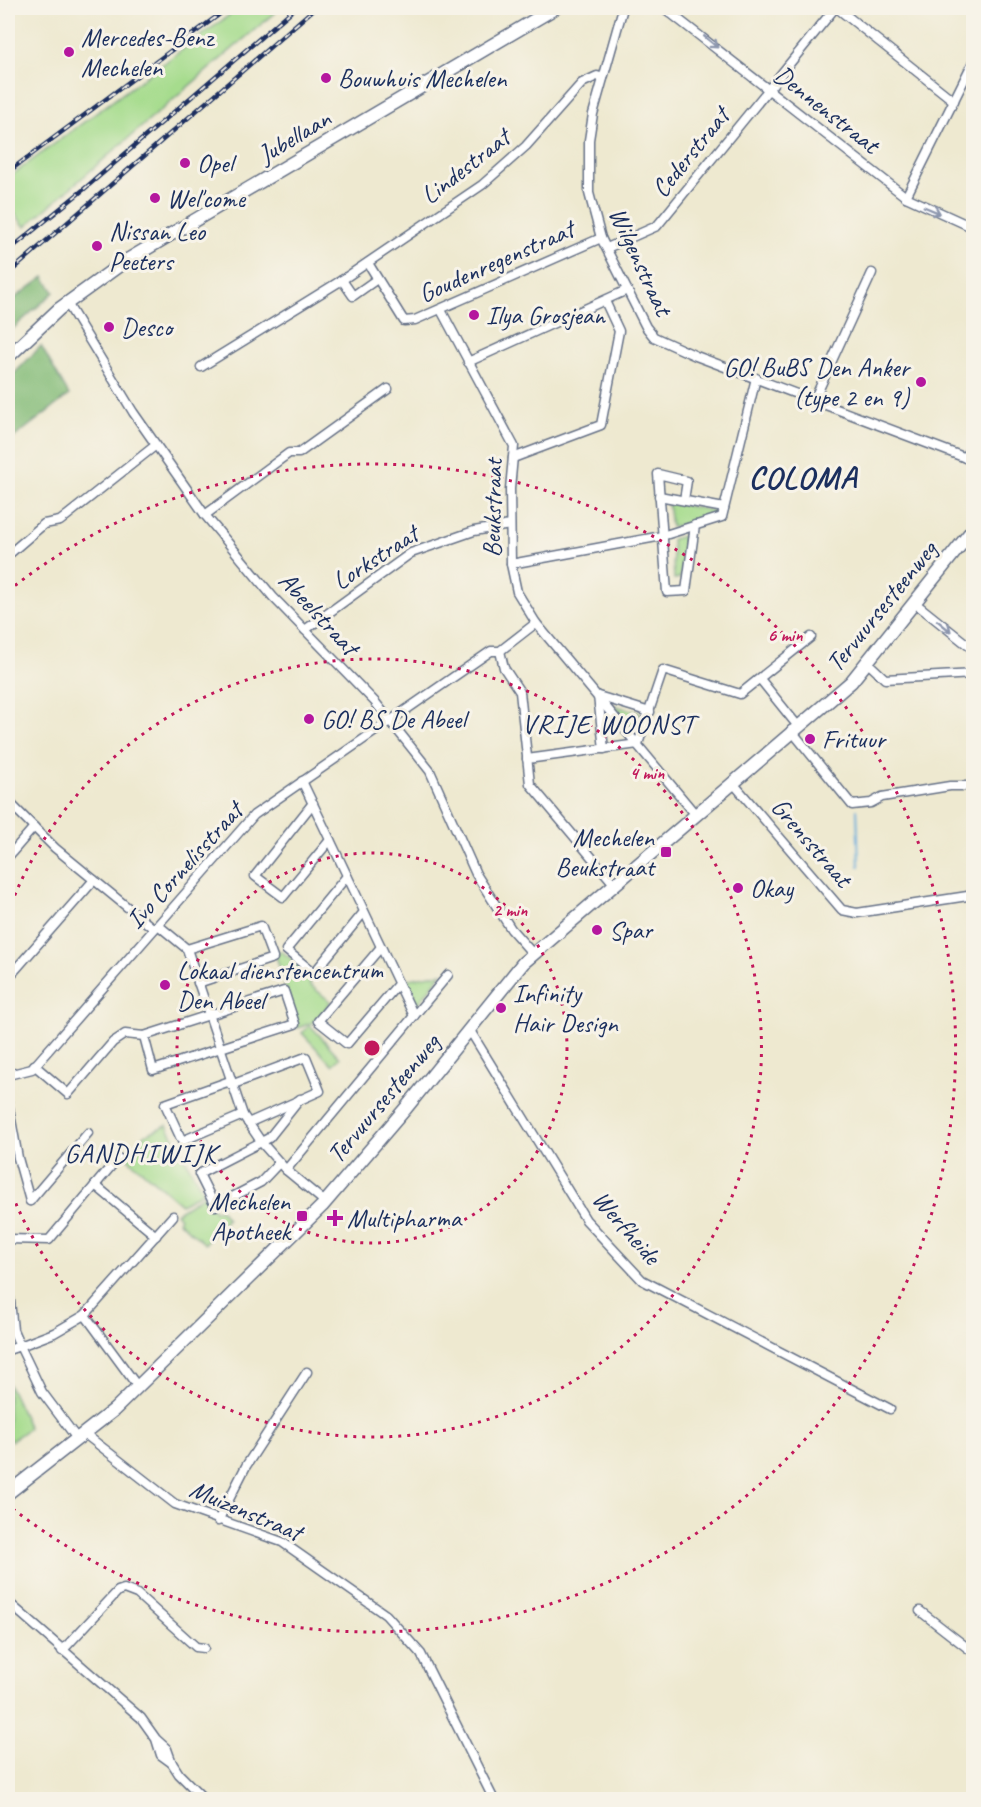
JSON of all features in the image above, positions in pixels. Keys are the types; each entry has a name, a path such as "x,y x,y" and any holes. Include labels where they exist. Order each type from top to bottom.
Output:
{"street":[{"name":"Jubellaan","path":"8,357 67,303 124,262 555,8"},
{"name":"Wilgenstraat","path":"623,8 593,114 588,163 589,193 601,238 637,313 654,337 696,356 970,459"},
{"name":"Dennenstraat","path":"664,8 688,24 768,90 906,197 974,228"},
{"name":"Cederstraat","path":"607,249 657,226 836,8"},
{"path":"836,8 954,101"},
{"path":"906,197 974,60"},
{"name":"Lindestraat","path":"201,367 342,280 482,184 526,146 582,83 597,76 603,78"},
{"name":"Goudenregenstraat","path":"368,263 404,321 415,320 601,238"},
{"path":"814,400 872,273"},
{"path":"342,280 353,296 377,279"},
{"path":"468,362 627,290"},
{"path":"513,458 602,425 618,331 605,300"},
{"name":"Abeelstraat","path":"67,303 133,412 205,515 304,630 375,702 430,771 476,874 511,929 533,954"},
{"name":"Beukstraat","path":"441,310 514,446 510,525 511,564 517,592 536,623 696,815"},
{"path":"511,564 662,536 722,517 756,378"},
{"path":"205,515 289,453 299,453 388,388"},
{"path":"970,459 974,442"},
{"path":"8,555 44,524 60,520 156,445"},
{"path":"684,500 687,481 658,474 667,592 686,591 695,525"},
{"path":"659,496 724,508"},
{"name":"Lorkstraat","path":"304,630 411,553 474,531 510,525"},
{"name":"Tervuursesteenweg","path":"8,1493 82,1437 138,1387 325,1202 514,973 533,954 794,728 832,699 868,663 974,528"},
{"path":"915,603 974,650"},
{"name":"Ivo Cornelisstraat","path":"8,1075 32,1069 254,816 388,720 491,651 500,651 536,623"},
{"path":"527,759 638,744 663,670 740,694 811,637"},
{"path":"500,651 504,668 520,692 530,784 615,885"},
{"path":"868,663 885,679 974,674"},
{"path":"760,679 827,775 852,805 893,795 950,786 974,786"},
{"path":"604,750 598,696 650,712"},
{"path":"302,781 414,1016"},
{"name":"Grensstraat","path":"733,783 842,910 857,913 974,895"},
{"path":"8,801 94,880 187,949 230,1083 245,1119 286,1170 325,1202"},
{"path":"313,803 255,876 283,897 330,840"},
{"path":"8,857 34,826"},
{"path":"347,876 286,950 314,973 364,912"},
{"path":"8,978 94,880"},
{"path":"187,949 261,926 273,958 198,983"},
{"path":"381,947 318,1021 347,1044 398,984"},
{"path":"286,1170 448,975"},
{"path":"34,1065 68,1094 113,1042 124,1034 144,1036 284,991 295,1024 153,1070 144,1036"},
{"name":"Werfheide","path":"469,1029 586,1220 642,1280 890,1409"},
{"path":"306,1058 320,1091 182,1141 165,1104 230,1083 306,1058"},
{"path":"279,1162 261,1182 215,1206 199,1174 269,1138 300,1099"},
{"path":"8,1103 18,1158 30,1201 88,1133"},
{"path":"8,1239 49,1240 118,1158"},
{"path":"95,1185 156,1236"},
{"path":"8,1350 54,1333 84,1315 173,1216"},
{"name":"Muizenstraat","path":"8,1281 13,1330 20,1346 42,1392 82,1437 175,1504 282,1542 374,1606 400,1629 421,1654 494,1800"},
{"path":"84,1315 138,1387"},
{"path":"219,1521 246,1466 307,1372"},
{"path":"62,1651 118,1591 124,1589 137,1594 196,1647 204,1648"},
{"path":"8,1602 141,1718 156,1739 161,1755 172,1763 179,1774 205,1800"},
{"path":"920,1611 974,1653"}],"green space":[{"path":"239,8 280,8 25,227 8,204 8,178"},
{"path":"44,277 54,292 8,333 8,303"},
{"path":"41,346 69,395 8,442 8,380"},
{"path":"668,502 720,512 720,515 671,527"},
{"path":"687,535 680,578 674,579 672,539"},
{"path":"613,705 640,713 634,730"},
{"path":"281,951 314,977 309,984 331,1002 314,1022 298,1028 275,953"},
{"path":"442,973 418,1004 414,1004 403,980"},
{"path":"310,1025 340,1058 332,1065 302,1033"},
{"path":"167,1125 203,1192 181,1204 126,1157 146,1134"},
{"path":"205,1194 214,1211 220,1209 227,1219 205,1244 178,1221 180,1218 176,1213"},
{"path":"8,1383 29,1428 11,1441 8,1436"}],"waterway":[{"path":"857,810 859,866"},
{"path":"8,1793 16,1800"}],"railway":[{"path":"8,172 228,8"},
{"path":"8,251 83,190 295,8"},
{"path":"8,274 315,8"}],"place":[{"name":"Mercedes-Benz Mechelen","path":"69,52"},
{"name":"Bouwhuis Mechelen","path":"326,78"},
{"name":"Opel","path":"185,163"},
{"name":"Wel'come","path":"155,198"},
{"name":"Nissan Leo Peeters","path":"97,246"},
{"name":"Ilya Grosjean","path":"474,315"},
{"name":"Desco","path":"109,327"},
{"name":"GO! BuBS Den Anker (type 2 en 9)","path":"921,382"},
{"name":"GO! BS De Abeel","path":"309,719"},
{"name":"Frituur","path":"810,739"},
{"name":"Mechelen Beukstraat","path":"666,852"},
{"name":"Okay","path":"738,888"},
{"name":"Spar","path":"597,930"},
{"name":"Lokaal dienstencentrum Den Abeel","path":"165,985"},
{"name":"Infinity Hair Design","path":"501,1008"},
{"name":"Mechelen Apotheek","path":"302,1216"},
{"name":"Multipharma","path":"335,1218"}],"district":[{"name":"COLOMA","path":"803,477"},
{"name":"VRIJE WOONST","path":"609,724"},
{"name":"GANDHIWIJK","path":"141,1153"}]}
